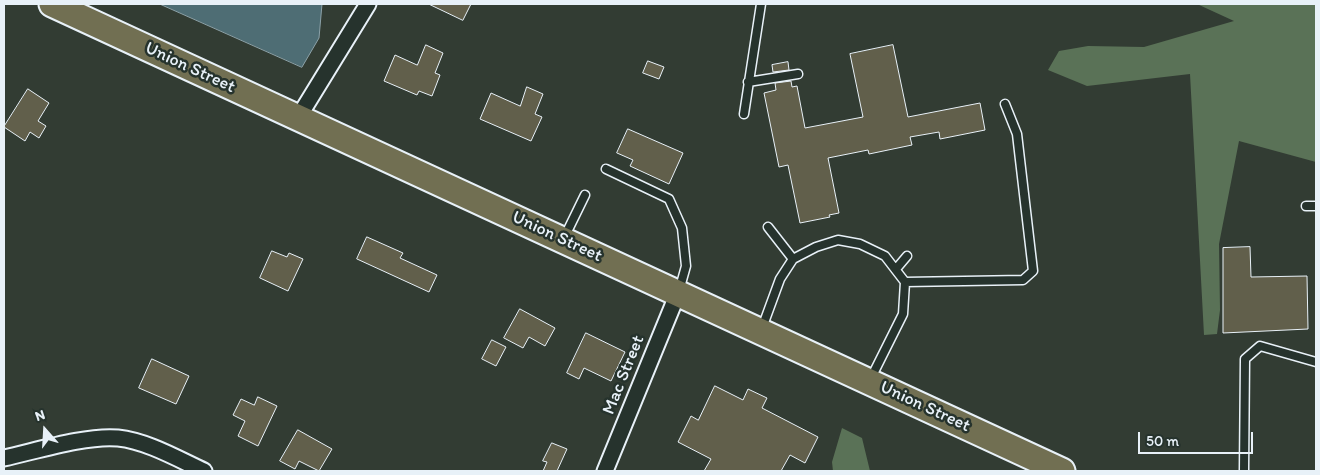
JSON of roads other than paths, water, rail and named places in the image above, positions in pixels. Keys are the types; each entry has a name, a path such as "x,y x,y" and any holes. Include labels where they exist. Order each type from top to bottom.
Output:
{"main road":[{"name":"Union Street","path":"52,4 1062,471"}],"street":[{"path":"298,118 368,4"},
{"name":"Mac Street","path":"605,471 678,293"},
{"path":"4,458 92,439 117,438 138,442 204,471"}],"lane":[{"path":"744,114 761,4"},
{"path":"748,82 798,74"},
{"path":"905,282 1023,280 1033,271 1017,134 1005,104"},
{"path":"606,168 669,199 682,228 686,266 678,293"},
{"path":"563,240 585,195"},
{"path":"1306,206 1316,206"},
{"path":"768,227 793,259"},
{"path":"760,331 780,279 793,259 816,247 838,240 860,244 885,256 905,282 903,314 870,382"},
{"path":"896,270 907,256"},
{"path":"1244,471 1245,359 1260,346 1316,362"}],"water":[{"path":"160,4 322,4 319,38 302,67"}]}
